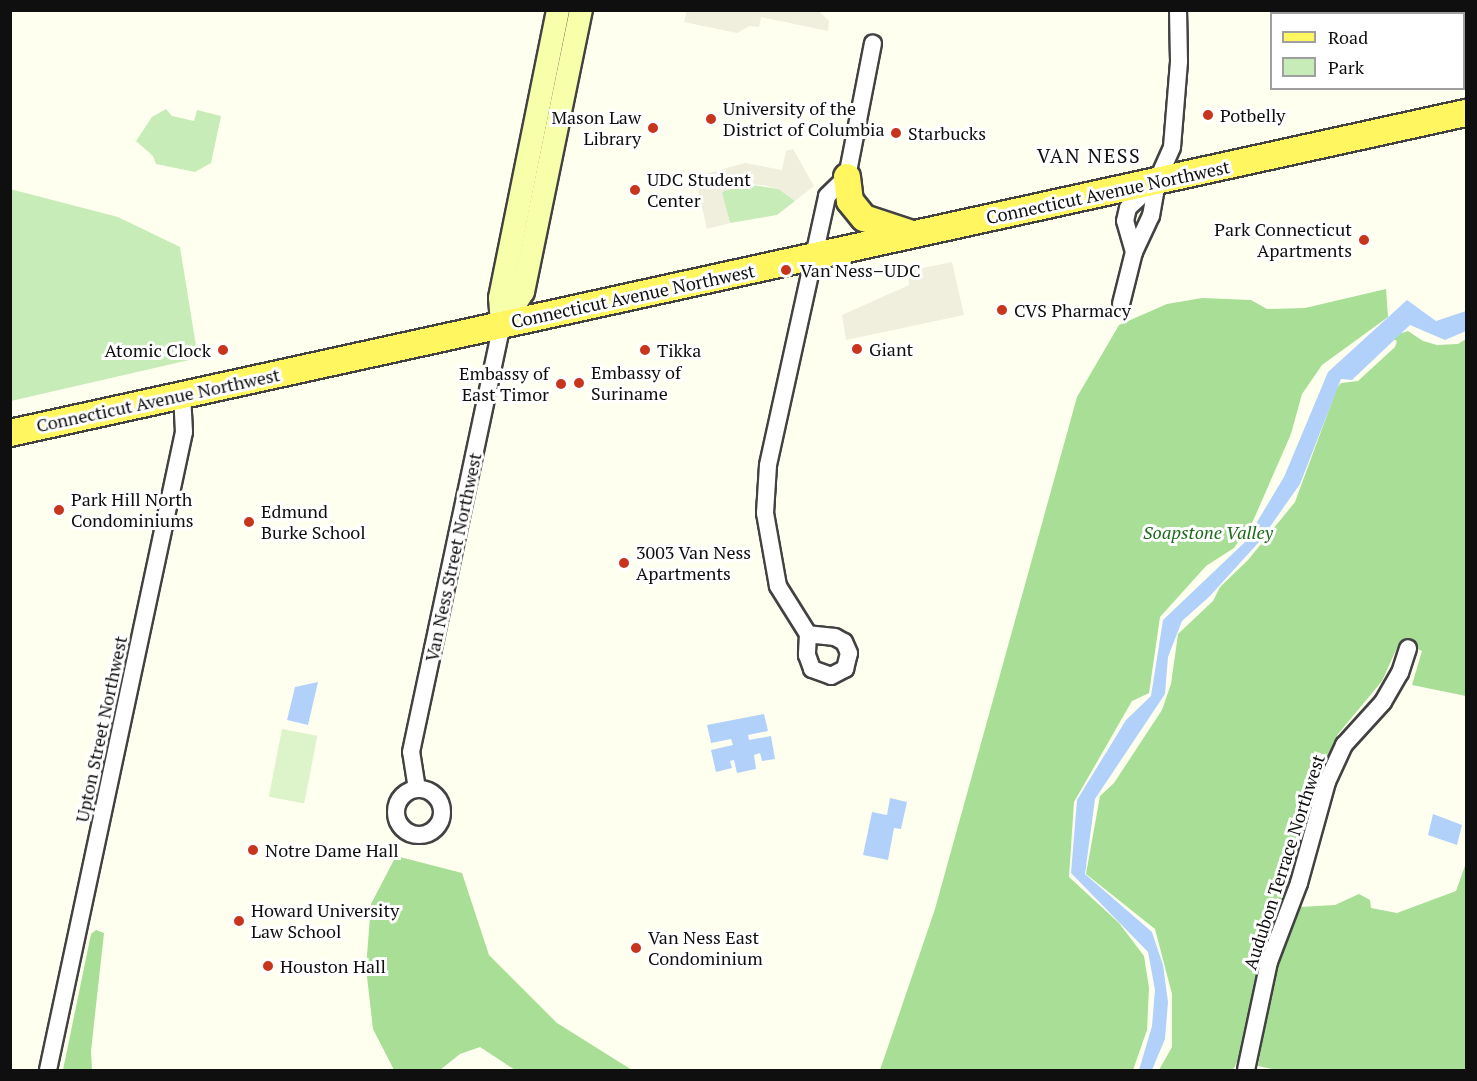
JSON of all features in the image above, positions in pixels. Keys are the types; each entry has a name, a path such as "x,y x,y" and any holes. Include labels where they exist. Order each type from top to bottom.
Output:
{"main road":[{"name":"Van Ness Street Northwest","path":"502,325 500,298 558,10"},
{"name":"Van Ness Street Northwest","path":"502,325 523,292 581,10"},
{"name":"Connecticut Avenue Northwest","path":"10,433 1467,113"},
{"path":"847,177 850,201 864,218 878,226 915,234"}],"street":[{"path":"1121,304 1134,252 1148,228 1157,181 1172,147 1179,61 1178,10"},
{"path":"808,634 778,586 765,513 768,465 827,196 847,177 873,43"},
{"path":"1134,252 1125,221 1128,208 1157,181"},
{"name":"Van Ness Street Northwest","path":"417,789 411,752 502,325"},
{"name":"Upton Street Northwest","path":"48,1071 184,432 182,395"},
{"name":"Audubon Terrace Northwest","path":"1246,1071 1269,962 1299,883 1327,782 1344,745 1383,702 1400,673 1408,648"}],"green space":[{"path":"166,109 172,116 194,121 197,110 221,116 211,163 195,172 156,164 153,156 136,141 152,117"},
{"path":"745,184 779,189 795,201 777,215 730,223 721,192"},
{"path":"10,189 118,217 180,247 198,358 11,401"},
{"name":"Soapstone Valley","path":"1386,289 1388,317 1322,365 1302,394 1291,434 1253,521 1234,548 1206,566 1160,617 1149,693 1132,701 1074,802 1069,877 1119,923 1144,956 1149,988 1147,1030 1133,1070 880,1070 935,909 1077,397 1119,325 1167,304 1202,298 1251,300 1267,309 1305,308"},
{"path":"1408,331 1423,341 1437,345 1458,344 1466,339 1466,696 1412,685 1422,651 1400,641 1382,681 1338,734 1319,776 1278,917 1259,961 1244,1048 1233,1070 1159,1070 1172,1047 1172,994 1155,929 1086,874 1100,796 1114,783 1162,710 1171,684 1178,634 1213,601 1220,587 1248,560 1295,502 1337,388 1341,383 1358,381 1395,347 1397,341 1389,337"},
{"path":"282,729 317,736 304,804 269,797"},
{"path":"396,856 462,873 489,955 557,1023 632,1070 515,1070 480,1047 460,1054 440,1070 394,1070 373,1029 366,968 371,904"},
{"path":"1466,863 1466,1070 1277,1070 1258,1066 1274,971 1300,907 1335,905 1359,894 1370,900 1371,908 1397,913 1456,891"},
{"path":"96,930 104,933 91,1051 92,1070 63,1070 91,934"}],"shaded area":[{"path":"687,10 819,11 829,21 828,31 761,17 759,27 750,26 737,33 684,22"},
{"path":"793,149 814,186 795,201 779,189 763,185 745,184 722,192 730,223 707,229 695,177 745,163 782,170 786,151"},
{"path":"952,262 964,315 846,340 842,315 909,285 908,271"}],"water":[{"path":"1407,300 1436,321 1466,311 1466,331 1445,340 1410,325 1352,380 1341,379 1300,484 1260,541 1209,597 1182,621 1168,657 1165,694 1095,799 1085,874 1152,932 1163,965 1168,1002 1165,1039 1152,1070 1139,1070 1152,1026 1155,990 1148,952 1071,873 1077,800 1126,720 1151,696 1163,620 1245,542 1284,477 1328,372"},
{"path":"318,682 308,725 287,720 295,687"},
{"path":"764,714 768,731 748,735 749,740 771,736 775,759 762,761 760,753 754,755 756,769 737,773 734,760 730,761 732,768 716,772 711,750 733,745 731,739 711,743 707,725"},
{"path":"890,798 907,802 901,829 894,828 888,860 863,855 872,812 887,815"},
{"path":"1433,814 1462,825 1457,845 1428,835"}],"place":[{"name":"Potbelly","path":"1208,115"},
{"name":"University of the District of Columbia","path":"711,119"},
{"name":"Mason Law Library","path":"653,128"},
{"name":"Starbucks","path":"896,133"},
{"name":"UDC Student Center","path":"635,190"},
{"name":"Park Connecticut Apartments","path":"1364,240"},
{"name":"Van Ness–UDC","path":"786,270"},
{"name":"CVS Pharmacy","path":"1002,310"},
{"name":"Giant","path":"857,349"},
{"name":"Atomic Clock","path":"223,350"},
{"name":"Tikka","path":"645,350"},
{"name":"Embassy of Suriname","path":"579,383"},
{"name":"Embassy of East Timor","path":"561,384"},
{"name":"Park Hill North Condominiums","path":"59,510"},
{"name":"Edmund Burke School","path":"249,522"},
{"name":"3003 Van Ness Apartments","path":"624,563"},
{"name":"Notre Dame Hall","path":"253,850"},
{"name":"Howard University Law School","path":"239,921"},
{"name":"Van Ness East Condominium","path":"636,948"},
{"name":"Houston Hall","path":"268,966"}],"district":[{"name":"VAN NESS","path":"1089,155"}]}
